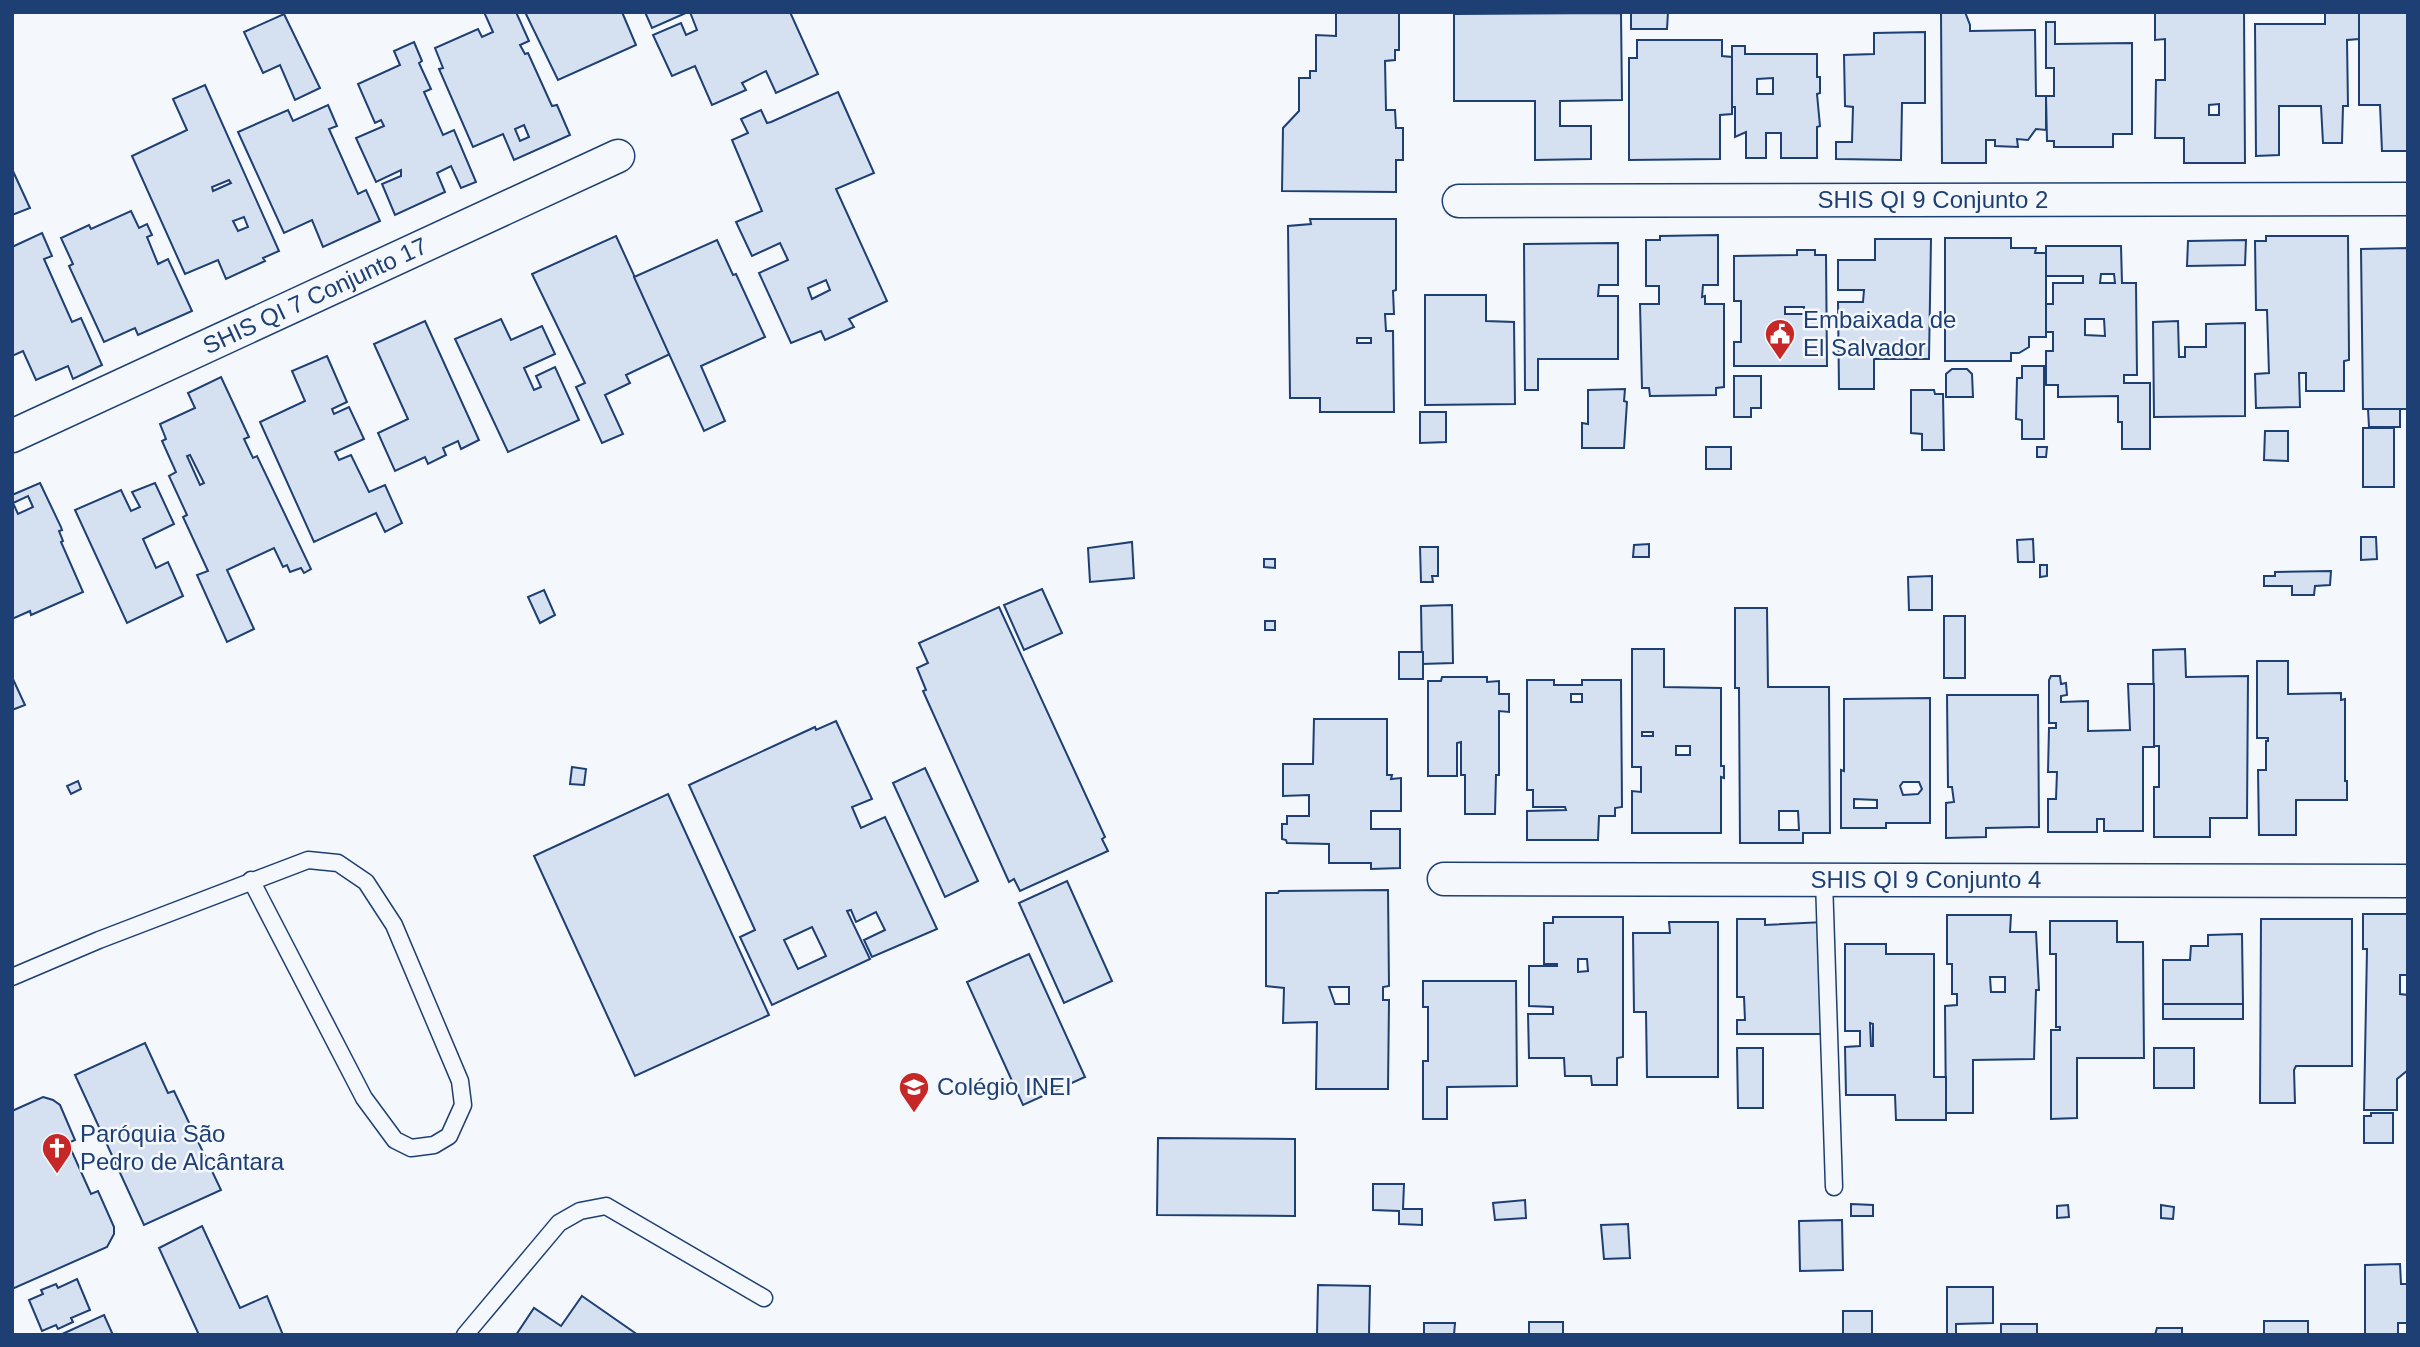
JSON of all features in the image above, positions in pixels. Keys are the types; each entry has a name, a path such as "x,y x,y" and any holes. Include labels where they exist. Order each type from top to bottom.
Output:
{"street":[{"name":"SHIS QI 7 Conjunto 17","path":"12,436 618,156"},
{"name":"SHIS QI 9 Conjunto 2","path":"1459,201 2408,199"},
{"name":"SHIS QI 9 Conjunto 4","path":"1444,879 2408,881"}],"lane":[{"path":"12,977 99,940 251,880 308,860 338,863 366,883 394,925 460,1082 463,1105 449,1136 434,1145 411,1148 395,1140 364,1098 251,880"},
{"path":"1824,880 1834,1187"},
{"path":"465,1335 559,1223 580,1211 606,1206 764,1298"}],"building":[{"path":"484,12 516,12 529,41 520,45 525,54 528,53 552,106 557,105 570,135 514,160 503,134 473,147 439,69 443,68 435,48 478,29 482,37 493,32","holes":["524,125 529,137 520,141 515,129"]},
{"path":"525,12 622,12 636,45 558,80"},
{"path":"645,12 688,12 652,28"},
{"path":"690,12 790,12 818,74 776,93 766,71 742,83 746,90 712,105 695,66 672,76 653,35 681,23 686,35 697,30"},
{"path":"1336,12 1399,12 1399,50 1395,50 1395,60 1385,61 1386,110 1395,110 1396,128 1403,128 1403,160 1396,160 1396,192 1282,191 1283,128 1299,111 1299,78 1310,78 1310,71 1316,71 1316,35 1336,36"},
{"path":"1631,12 1668,12 1667,29 1631,29"},
{"path":"1941,12 1965,12 1970,31 2035,30 2036,96 2046,96 2046,130 2036,129 2028,140 2017,139 2018,147 1995,146 1995,140 1986,140 1986,163 1942,163"},
{"path":"2155,12 2244,12 2245,163 2184,163 2184,138 2155,138 2156,80 2165,80 2165,39 2155,40","holes":["2219,104 2219,115 2209,115 2209,105"]},
{"path":"2325,12 2359,12 2359,39 2347,40 2348,106 2343,106 2342,143 2323,143 2321,106 2279,106 2279,155 2256,156 2255,24 2325,24"},
{"path":"2359,12 2408,12 2408,151 2382,151 2380,105 2359,105"},
{"path":"1621,13 1622,100 1560,101 1560,126 1591,126 1591,159 1535,160 1535,101 1454,101 1454,14"},
{"path":"284,14 320,88 295,100 280,65 263,73 244,32"},
{"path":"2046,22 2055,22 2055,44 2132,43 2132,134 2113,134 2113,147 2054,147 2054,141 2047,141 2046,96 2054,96 2054,68 2046,68"},
{"path":"1925,32 1925,103 1902,103 1901,160 1836,159 1836,142 1852,142 1853,107 1845,106 1844,55 1874,54 1874,33"},
{"path":"1637,40 1722,40 1722,56 1732,57 1732,114 1720,115 1720,159 1629,160 1629,58 1637,58"},
{"path":"414,42 422,61 419,63 431,89 424,92 443,135 454,130 476,182 461,188 451,166 437,173 445,192 395,215 382,184 401,176 401,170 376,182 356,138 384,126 381,120 375,123 358,84 400,65 394,51"},
{"path":"1732,46 1745,46 1745,54 1817,54 1820,126 1817,127 1817,158 1781,158 1781,133 1766,133 1766,158 1746,158 1746,132 1735,137 1735,107 1732,107","holes":["1773,78 1773,94 1757,94 1757,79"]},
{"path":"205,85 279,251 263,258 265,261 226,279 218,260 185,274 132,156 187,130 173,99","holes":["229,180 231,183 213,191 212,187","244,217 248,227 238,231 233,221"]},
{"path":"838,92 874,173 836,189 887,301 849,319 854,327 825,340 821,331 791,343 759,273 788,260 780,243 752,256 736,222 762,211 732,140 748,133 741,119 761,110 767,123","holes":["826,280 830,290 812,299 808,288"]},
{"path":"328,105 337,126 329,129 358,194 366,190 380,221 323,247 312,220 284,233 238,132 288,110 293,121"},
{"path":"12,169 30,208 12,215"},
{"path":"131,211 139,228 147,224 152,235 147,237 158,264 168,259 192,311 138,335 135,328 104,342 69,266 73,264 61,238 89,225 91,229"},
{"path":"1310,219 1396,219 1394,314 1385,314 1386,331 1393,331 1394,412 1320,412 1320,398 1290,398 1288,226 1311,224","holes":["1357,338 1371,338 1371,343 1357,343"]},
{"path":"42,233 52,256 44,259 72,322 81,318 102,365 73,379 68,366 36,380 23,351 12,356 12,247"},
{"path":"1718,235 1718,285 1703,285 1702,297 1705,296 1705,304 1724,304 1724,387 1716,388 1716,395 1650,396 1649,388 1642,388 1640,304 1659,304 1659,286 1646,286 1646,240 1660,240 1660,236"},
{"path":"616,236 670,354 626,375 630,383 605,395 623,434 602,443 576,387 585,383 532,274"},
{"path":"2266,236 2348,236 2349,360 2344,361 2344,391 2306,391 2306,373 2299,373 2300,407 2256,408 2255,374 2269,373 2267,310 2256,310 2255,241 2266,241"},
{"path":"1945,238 2011,238 2011,248 2036,248 2035,253 2046,253 2046,337 2029,337 2029,347 2019,353 2011,353 2011,361 1945,361"},
{"path":"1875,239 1931,239 1929,359 1874,359 1874,389 1839,389 1838,302 1863,302 1864,290 1838,290 1838,260 1875,260"},
{"path":"717,240 765,337 701,366 725,421 704,431 634,277"},
{"path":"2246,240 2245,265 2187,266 2188,241"},
{"path":"1618,243 1618,285 1599,285 1598,296 1618,296 1618,359 1538,359 1538,390 1525,390 1524,244"},
{"path":"2046,246 2121,246 2122,283 2136,283 2137,375 2124,375 2124,383 2150,383 2150,449 2122,449 2118,396 2058,397 2058,385 2046,385 2046,351 2053,351 2053,332 2046,332 2046,304 2053,304 2053,283 2083,283 2083,276 2046,276","holes":["2101,274 2114,274 2115,283 2100,283","2085,319 2104,319 2105,336 2085,335"]},
{"path":"2408,248 2408,409 2363,409 2361,249"},
{"path":"1797,250 1815,250 1815,255 1826,255 1827,366 1734,366 1734,342 1741,342 1741,301 1734,301 1734,256 1797,255","holes":["1785,307 1804,307 1804,314 1785,314"]},
{"path":"1425,295 1486,295 1486,321 1514,322 1515,404 1425,405"},
{"path":"501,319 511,340 542,326 555,354 524,368 534,390 541,387 536,376 555,367 579,420 508,452 455,339"},
{"path":"425,321 479,440 461,449 458,441 443,448 446,455 428,464 425,457 395,471 378,433 408,419 374,344"},
{"path":"2178,321 2179,357 2185,357 2185,347 2206,347 2206,324 2245,323 2245,416 2154,417 2153,322"},
{"path":"327,356 347,402 332,409 334,414 349,407 364,439 335,452 339,460 351,455 369,492 385,485 402,523 385,532 376,513 314,542 260,422 305,401 292,371"},
{"path":"2022,366 2044,366 2044,439 2022,439 2022,420 2016,419 2017,378 2022,378"},
{"path":"1952,369 1967,369 1972,374 1973,397 1946,397 1946,374"},
{"path":"1734,376 1761,376 1761,408 1751,408 1751,417 1734,417"},
{"path":"221,377 249,437 244,439 253,458 257,456 311,569 304,573 301,568 290,572 287,565 283,567 274,548 227,570 254,629 227,642 197,575 208,571 183,517 187,515 169,476 176,472 162,441 166,439 160,424 195,408 188,393","holes":["190,455 204,483 200,485 187,456"]},
{"path":"1625,389 1624,401 1627,402 1624,448 1582,448 1582,423 1588,424 1588,390"},
{"path":"1911,390 1934,390 1935,394 1943,394 1944,450 1922,450 1922,434 1911,433"},
{"path":"2368,409 2400,409 2400,427 2369,427"},
{"path":"1420,412 1446,412 1446,442 1420,443"},
{"path":"2363,428 2394,428 2394,487 2363,487"},
{"path":"2265,431 2288,431 2288,461 2264,460"},
{"path":"1706,447 1731,447 1731,469 1706,469"},
{"path":"2037,447 2047,447 2046,457 2037,457"},
{"path":"40,483 61,527 61,542 83,592 31,615 30,611 12,619 12,495","holes":["28,496 33,507 18,514 13,503"]},
{"path":"155,483 174,524 143,539 156,568 168,562 183,596 127,623 75,510 121,490 131,511 140,507 132,492"},
{"path":"2361,537 2376,537 2377,559 2361,560"},
{"path":"2033,539 2034,562 2018,562 2017,540"},
{"path":"1132,542 1134,578 1090,582 1088,548"},
{"path":"1649,544 1649,557 1633,557 1634,545"},
{"path":"1420,547 1438,547 1438,576 1432,576 1433,582 1421,582"},
{"path":"1264,559 1275,559 1275,568 1264,567"},
{"path":"2040,565 2047,565 2047,576 2040,577"},
{"path":"2331,571 2330,585 2315,586 2314,595 2292,595 2292,586 2264,586 2264,576 2275,576 2275,572"},
{"path":"1932,576 1932,610 1909,610 1908,577"},
{"path":"1042,589 1062,633 1024,650 1004,605"},
{"path":"544,590 555,615 540,623 528,597"},
{"path":"1452,605 1453,663 1422,664 1421,606"},
{"path":"999,607 1105,837 1102,839 1108,851 1020,891 1014,879 1009,882 923,691 926,690 917,668 928,663 919,643"},
{"path":"1735,608 1767,608 1768,687 1829,687 1830,833 1803,833 1803,843 1740,843 1739,688 1735,688","holes":["1779,811 1798,811 1799,830 1779,830"]},
{"path":"1944,616 1965,616 1965,678 1944,678"},
{"path":"1265,621 1275,621 1275,630 1265,630"},
{"path":"1632,649 1664,649 1664,687 1721,688 1721,766 1724,766 1724,778 1721,777 1721,833 1632,833 1632,791 1641,792 1641,767 1632,767","holes":["1642,732 1653,732 1653,736 1642,736","1676,746 1690,746 1690,755 1676,755"]},
{"path":"2185,649 2186,677 2248,676 2247,818 2210,818 2210,837 2154,837 2154,787 2159,787 2159,746 2154,746 2153,650"},
{"path":"1399,652 1423,652 1423,679 1399,679"},
{"path":"2257,661 2288,661 2288,694 2341,693 2341,700 2345,699 2347,800 2296,800 2296,835 2259,835 2258,770 2266,770 2268,738 2257,738"},
{"path":"2051,676 2060,676 2061,684 2066,683 2067,695 2061,696 2061,702 2088,701 2088,731 2130,730 2128,684 2154,684 2154,747 2143,747 2143,831 2104,831 2104,819 2097,819 2097,832 2048,832 2048,799 2056,799 2057,772 2048,772 2049,728 2056,728 2056,723 2049,723"},
{"path":"12,677 25,705 12,710"},
{"path":"1442,677 1487,677 1487,682 1499,681 1499,694 1509,694 1509,712 1499,711 1499,775 1496,775 1495,814 1465,814 1465,775 1461,775 1461,742 1457,743 1457,776 1428,776 1428,681 1441,681"},
{"path":"1527,680 1554,680 1554,685 1582,685 1582,680 1621,680 1622,807 1615,808 1615,816 1599,816 1598,840 1527,840 1527,811 1566,810 1565,807 1533,807 1533,790 1527,790","holes":["1571,694 1582,694 1582,702 1571,702"]},
{"path":"1947,695 2038,695 2039,827 1986,828 1986,837 1946,838 1946,803 1954,802 1952,787 1948,787"},
{"path":"1930,698 1930,823 1886,823 1886,828 1841,828 1844,699","holes":["1903,782 1919,782 1922,789 1918,794 1903,795 1900,786","1854,799 1877,800 1877,808 1854,808"]},
{"path":"1314,719 1387,719 1387,775 1392,775 1391,779 1401,778 1401,811 1371,811 1371,829 1400,829 1400,868 1371,869 1371,863 1329,863 1329,844 1287,843 1282,839 1282,824 1287,824 1287,816 1309,816 1309,795 1283,796 1283,764 1313,764"},
{"path":"836,721 872,799 852,807 861,828 885,817 937,929 872,957 864,940 885,930 876,912 856,922 851,910 847,911 870,959 772,1005 740,937 755,930 689,785 815,727 816,730","holes":["812,927 826,956 798,969 784,940"]},
{"path":"572,767 586,769 584,785 570,784"},
{"path":"925,768 978,881 945,897 893,783"},
{"path":"78,781 81,789 71,794 67,786"},
{"path":"668,794 769,1015 635,1076 534,856"},
{"path":"1067,881 1112,981 1064,1003 1019,903"},
{"path":"1388,890 1389,986 1383,987 1383,1000 1389,1000 1388,1089 1316,1089 1317,1022 1283,1023 1284,988 1266,986 1266,893","holes":["1329,987 1349,987 1349,1004 1335,1004"]},
{"path":"2363,914 2408,914 2408,975 2400,975 2400,994 2408,995 2408,1070 2397,1079 2397,1110 2364,1110 2367,949 2363,949"},
{"path":"1947,915 2011,915 2010,932 2036,932 2039,990 2036,990 2034,1059 1973,1060 1973,1113 1946,1113 1945,1006 1957,1005 1957,994 1952,994 1952,964 1947,964","holes":["1990,977 2005,977 2005,992 1991,992"]},
{"path":"1553,917 1623,917 1623,1057 1617,1058 1617,1085 1592,1085 1591,1076 1565,1076 1564,1058 1529,1058 1528,1014 1553,1014 1553,1007 1529,1006 1529,966 1557,966 1544,964 1544,923 1553,923","holes":["1578,959 1587,959 1588,971 1578,972"]},
{"path":"1737,919 1765,919 1765,925 1824,922 1825,1034 1737,1034 1737,1020 1745,1020 1744,997 1737,997"},
{"path":"2261,919 2352,919 2352,1066 2296,1066 2295,1103 2260,1103"},
{"path":"2050,921 2117,921 2117,942 2143,942 2144,1058 2077,1058 2077,1118 2051,1119 2051,1030 2060,1030 2060,1027 2056,1027 2056,954 2050,954"},
{"path":"1669,922 1718,922 1718,1077 1647,1077 1646,1012 1634,1012 1633,933 1670,933"},
{"path":"2242,934 2243,1004 2163,1004 2163,960 2190,960 2191,946 2208,946 2208,935"},
{"path":"1845,944 1886,944 1886,954 1934,954 1934,1077 1946,1077 1946,1120 1896,1120 1895,1095 1846,1095 1845,1047 1860,1046 1860,1031 1845,1031","holes":["1870,1023 1873,1024 1873,1046 1871,1046"]},
{"path":"1029,954 1085,1077 1023,1105 967,982"},
{"path":"1423,981 1516,981 1517,1086 1447,1087 1447,1119 1423,1119 1423,1061 1428,1061 1428,1007 1423,1007"},
{"path":"2163,1004 2243,1004 2243,1019 2163,1019"},
{"path":"145,1043 168,1093 174,1091 221,1190 144,1225 75,1075"},
{"path":"1737,1048 1763,1048 1763,1108 1738,1108"},
{"path":"2154,1048 2194,1048 2194,1088 2154,1088"},
{"name":"Paróquia São Pedro de Alcântara","path":"43,1097 60,1105 75,1140 68,1143 91,1194 98,1191 114,1227 114,1234 107,1247 12,1289 12,1111"},
{"path":"2371,1113 2393,1113 2393,1143 2364,1143 2364,1116 2371,1116"},
{"path":"1158,1138 1295,1139 1295,1216 1157,1215"},
{"path":"1373,1184 1404,1184 1403,1209 1422,1209 1422,1225 1399,1224 1399,1211 1373,1210"},
{"path":"1525,1200 1526,1218 1495,1220 1493,1203"},
{"path":"1851,1204 1873,1205 1873,1216 1851,1216"},
{"path":"2068,1205 2069,1217 2057,1218 2057,1206"},
{"path":"2161,1205 2174,1207 2173,1219 2161,1218"},
{"path":"1842,1220 1843,1270 1800,1271 1799,1221"},
{"path":"1628,1224 1630,1258 1604,1259 1601,1225"},
{"path":"202,1226 240,1308 267,1296 283,1335 199,1335 159,1248"},
{"path":"2400,1264 2401,1284 2408,1284 2408,1323 2398,1323 2398,1335 2365,1335 2365,1265"},
{"path":"77,1279 90,1310 71,1318 73,1322 58,1329 56,1325 42,1331 29,1300 43,1294 41,1290 56,1284 58,1288"},
{"path":"1318,1285 1370,1286 1369,1335 1317,1335"},
{"path":"1947,1287 1993,1287 1993,1323 1956,1324 1956,1335 1947,1335"},
{"path":"582,1296 638,1335 516,1335 534,1308 561,1326"},
{"path":"1843,1311 1872,1311 1872,1334 1897,1335 1843,1335"},
{"path":"104,1315 113,1335 60,1335"},
{"path":"2264,1321 2308,1321 2308,1335 2264,1335"},
{"path":"1529,1322 1563,1322 1563,1335 1529,1335"},
{"path":"1424,1323 1455,1323 1454,1335 1424,1335"},
{"path":"2001,1324 2037,1324 2037,1335 2001,1335"},
{"path":"2157,1328 2182,1328 2182,1335 2155,1335"}],"place":[{"name":"Embaixada de El Salvador","path":"1780,361"},
{"name":"Colégio INEI","path":"914,1114"},
{"name":"Paróquia São Pedro de Alcântara","path":"57,1175"}]}
